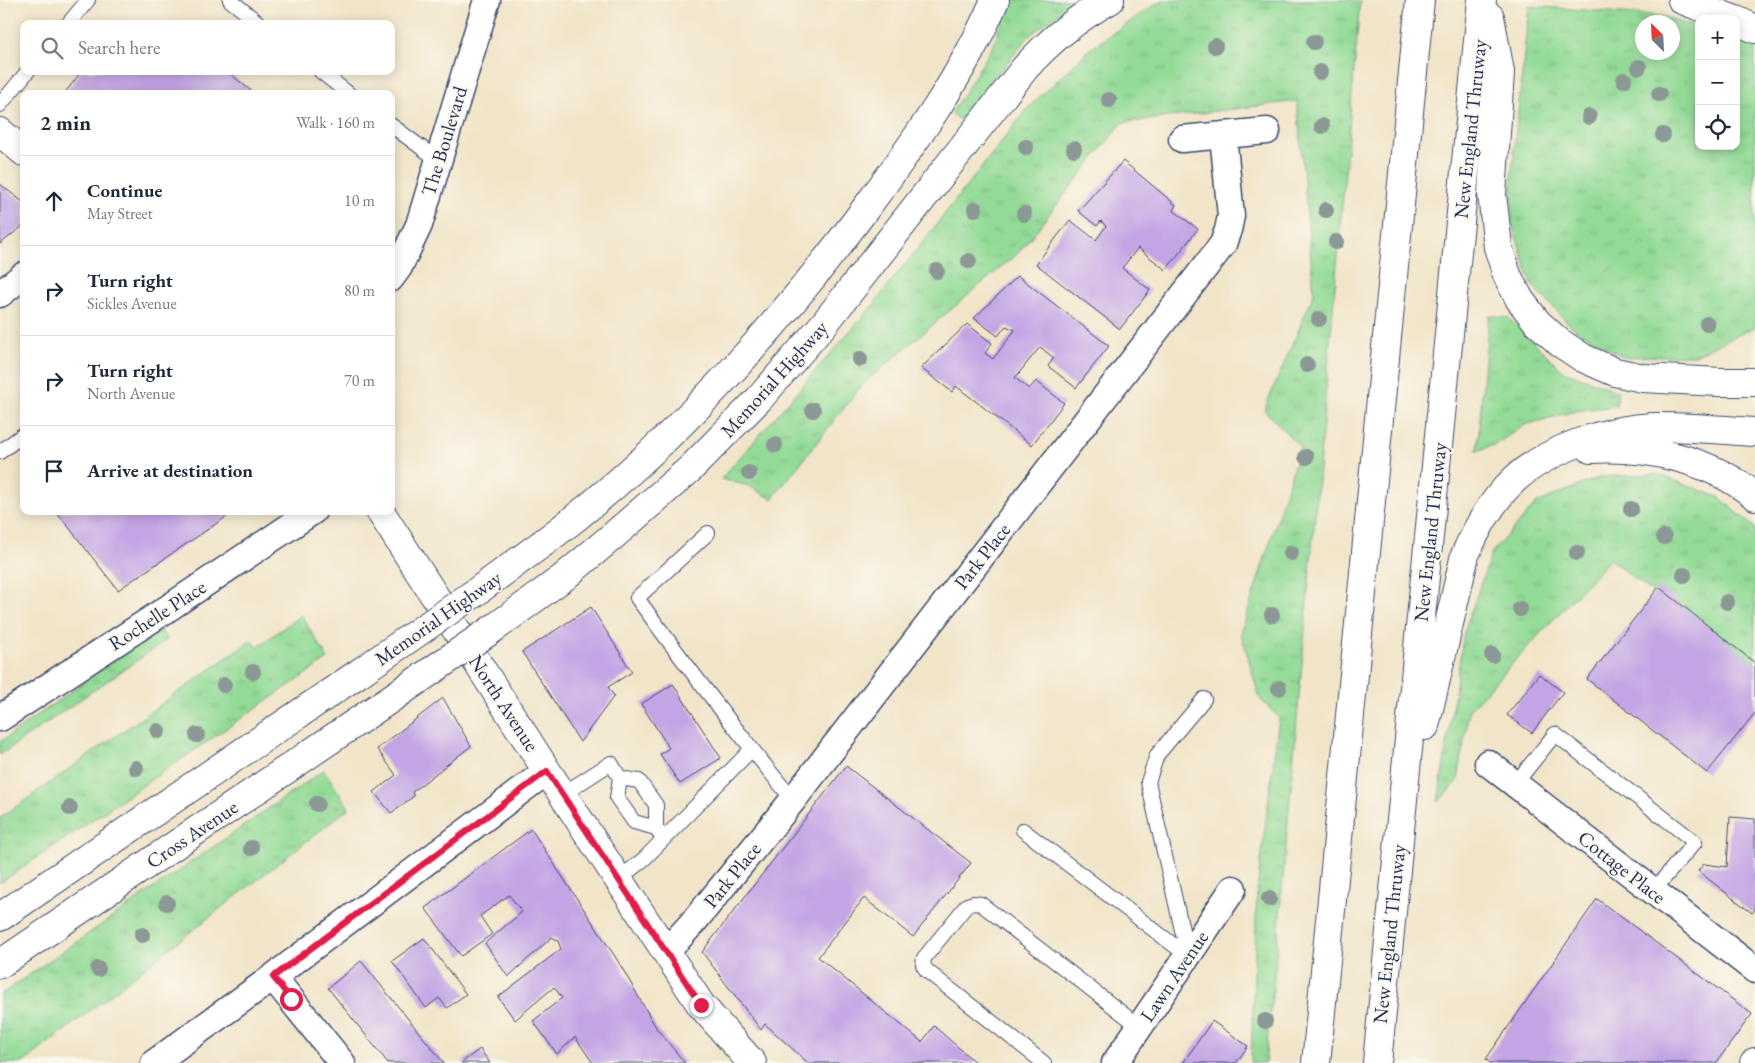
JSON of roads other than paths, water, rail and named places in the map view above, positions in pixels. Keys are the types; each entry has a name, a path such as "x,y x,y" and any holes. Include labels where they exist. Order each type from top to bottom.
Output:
{"main road":[{"name":"Memorial Highway","path":"362,671 491,582 543,543 636,466 714,391 781,317 905,156 963,65 995,0"},
{"name":"Memorial Highway","path":"383,704 497,626 564,577 690,469 758,399 830,317 1024,68 1042,49 1087,12 1110,0"},
{"path":"1316,1063 1420,0"},
{"name":"New England Thruway","path":"1377,1063 1398,842 1489,69 1482,0"},
{"path":"1487,0 1492,194 1498,247 1506,275 1520,300 1537,322 1559,342 1583,358 1615,372 1643,378 1755,382"},
{"path":"1682,0 1724,15"},
{"path":"1740,22 1755,29"},
{"path":"0,132 20,149"},
{"path":"1719,382 1755,362"},
{"path":"1398,842 1457,584 1471,540 1486,512 1500,495 1515,478 1536,463 1559,451 1605,435 1653,427 1755,432"},
{"path":"1559,451 1623,449 1678,457 1704,465 1726,476 1755,496"},
{"name":"North Avenue","path":"383,515 547,771 701,1005 752,1063"},
{"name":"Cross Avenue","path":"0,917 362,671"},
{"name":"Cross Avenue","path":"0,964 383,704"}],"street":[{"name":"The Boulevard","path":"395,272 419,225 486,0"},
{"path":"1182,139 1267,131"},
{"name":"Park Place","path":"667,951 696,919 793,800 1223,244 1231,216 1224,135"},
{"path":"0,294 20,278"},
{"name":"Rochelle Place","path":"0,718 308,515"},
{"name":"Cottage Place","path":"1488,763 1755,970"},
{"path":"154,1063 273,977 547,771"},
{"name":"Lawn Avenue","path":"1115,1063 1233,889"},
{"path":"273,977 342,1063"}],"lane":[{"path":"71,20 88,0"},
{"path":"230,0 255,20"},
{"path":"0,106 25,75"},
{"path":"323,75 334,89"},
{"path":"395,128 438,160"},
{"path":"0,452 20,437"},
{"path":"708,533 637,598 680,657 793,800"},
{"path":"1188,956 1148,782 1157,755 1204,699"},
{"path":"1515,784 1555,734 1695,842 1654,891"},
{"path":"619,879 659,834 752,750"},
{"path":"562,794 611,763 620,778 617,798 634,822 659,834"},
{"path":"620,778 639,781 656,805 659,834"},
{"path":"1023,830 1188,956"},
{"path":"1044,1063 923,965 924,958 967,905 981,904 1140,1027"}]}
